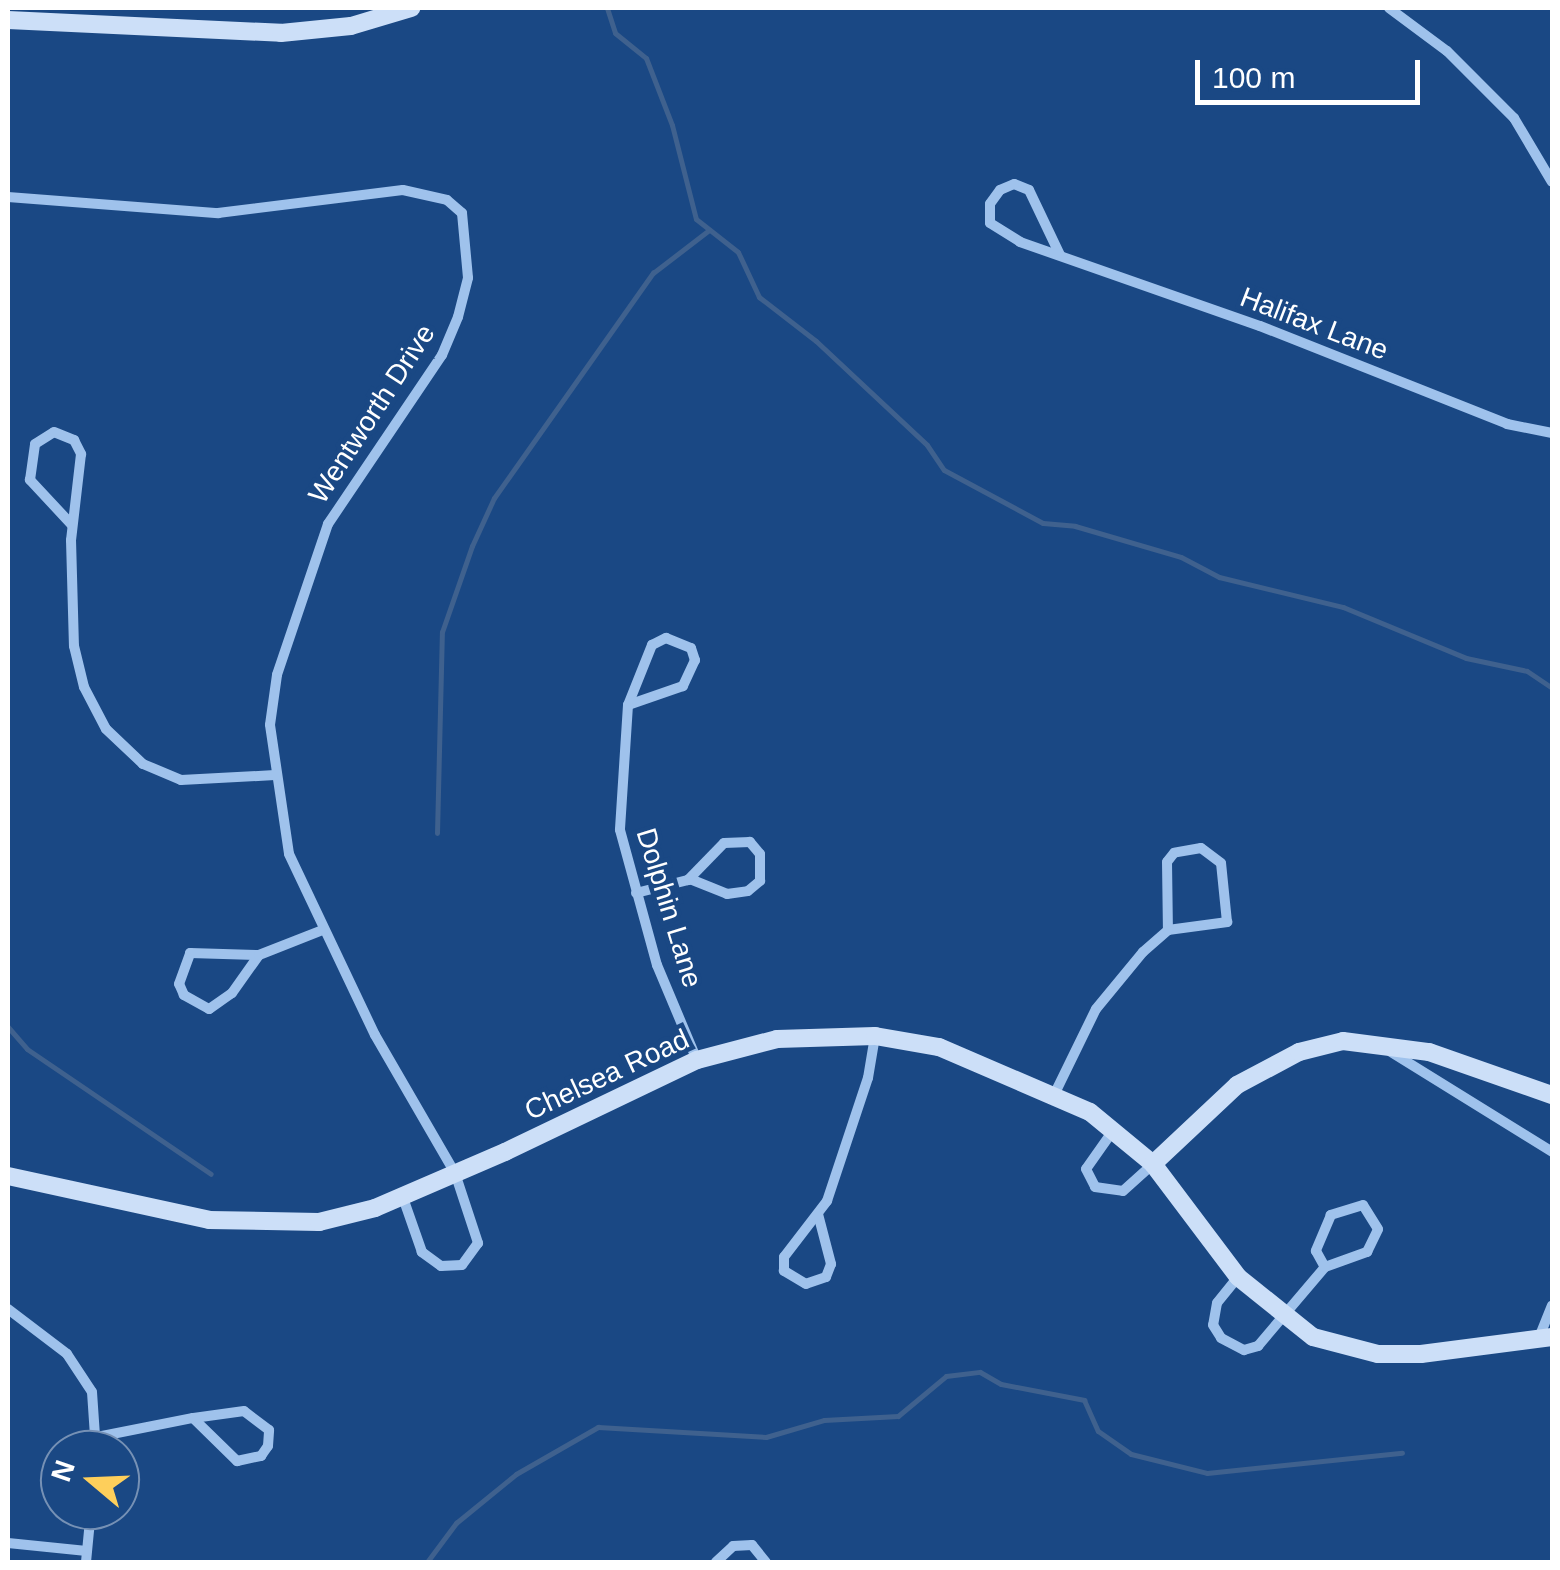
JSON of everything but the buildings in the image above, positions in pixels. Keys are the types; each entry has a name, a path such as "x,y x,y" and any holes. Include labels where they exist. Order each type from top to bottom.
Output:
{"street":[{"path":"8,20 114,15 281,33 351,26 411,8"},
{"path":"1390,8 1447,50 1514,118 1552,182"},
{"name":"Halifax Lane","path":"1060,255 1029,190 1014,184 1000,190 990,204 990,223 1060,255 1507,424 1552,433"},
{"name":"Wentworth Drive","path":"8,197 218,214 403,190 446,200 462,212 468,278 442,355 340,501 319,545 277,676 270,724 288,854 320,931 456,1173 478,1243 462,1265 441,1266 422,1252 402,1196"},
{"path":"72,524 30,480 35,444 54,432 74,440 81,454 72,524 74,646 84,687 114,739 144,764 181,780 275,775"},
{"name":"Dolphin Lane","path":"628,705 683,686 696,660 690,648 666,638 652,646 628,705 620,830 657,965 697,1060"},
{"path":"636,893 688,880 724,844 750,842 760,854 760,882 748,891 727,894 688,880"},
{"path":"1055,1093 1096,1009 1168,930 1227,922 1221,862 1201,848 1174,853 1167,862 1162,897 1168,930"},
{"path":"259,956 232,993 209,1008 184,994 179,984 190,953 259,956 320,931"},
{"path":"818,1214 831,1264 826,1276 806,1284 784,1271 784,1258 818,1214 868,1078 875,1036"},
{"name":"Chelsea Road","path":"8,1176 208,1220 268,1225 318,1222 402,1196 456,1173 697,1060 777,1040 875,1036 939,1047 1055,1093 1112,1132 1153,1164 1238,1278 1313,1337 1378,1354 1545,1338"},
{"path":"1112,1132 1086,1169 1095,1186 1123,1190 1237,1085 1300,1052 1374,1041 1429,1052 1552,1095"},
{"path":"1374,1041 1552,1152"},
{"path":"1238,1278 1213,1314 1221,1338 1232,1347 1258,1346 1324,1268 1367,1252 1376,1240 1374,1216 1363,1205 1340,1207 1330,1216 1316,1252 1324,1268"},
{"path":"1545,1338 1552,1306"},
{"path":"8,1309 67,1354 92,1392 96,1430"},
{"path":"132,1430 193,1418 244,1411 269,1430 268,1446 261,1456 236,1461 193,1418"},
{"path":"8,1543 86,1557 88,1530"},
{"path":"716,1562 733,1546 752,1546 766,1562"}],"waterway":[{"path":"607,8 615,33 646,58 672,125 696,219 738,252 759,297 816,341 927,445 944,470 1043,523 1075,526 1181,557 1219,577 1343,607 1466,658 1527,671 1552,688"},
{"path":"437,833 442,632 472,546 494,498 653,273 709,230"},
{"path":"8,1027 27,1049 211,1174"},
{"path":"427,1562 456,1523 516,1474 598,1427 766,1437 824,1420 898,1416 946,1376 980,1372 1001,1384 1084,1400 1098,1431 1131,1454 1207,1473 1402,1453"}]}
